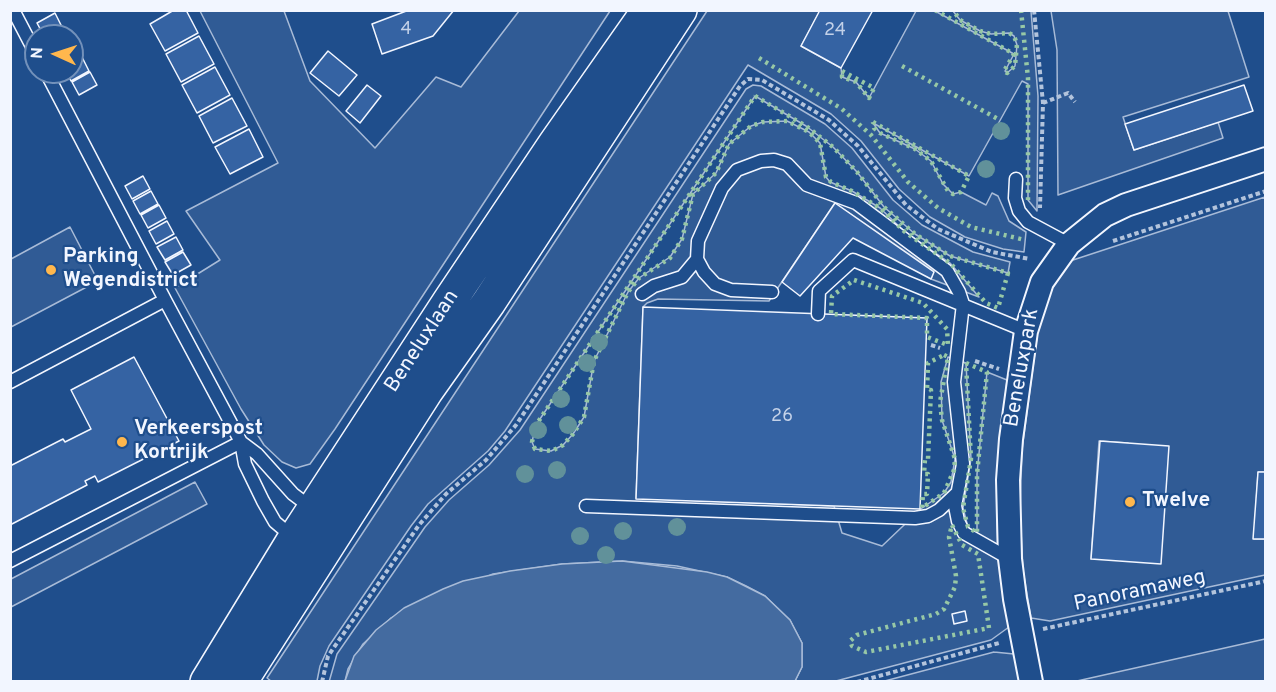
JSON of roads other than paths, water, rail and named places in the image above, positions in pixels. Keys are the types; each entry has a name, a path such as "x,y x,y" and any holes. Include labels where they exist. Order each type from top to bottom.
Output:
{"main road":[{"name":"Beneluxlaan","path":"207,681 315,532 542,164 671,14"},
{"name":"Beneluxlaan","path":"240,681 315,532"}],"street":[{"name":"Beneluxpark","path":"1031,681 1010,559 1008,480 1011,440 1026,331 1042,282 1069,244 1105,215 1126,205 1266,159"}],"lane":[{"path":"13,10 24,31"},
{"path":"52,84 241,442 245,464 275,522 315,532"},
{"path":"772,292 730,290 715,284 704,272 698,259 698,241 729,178 749,164 774,160 787,164 807,185 856,203 939,264 954,281 963,304 954,382 963,464 955,506 964,533 1010,559"},
{"path":"1016,179 1015,198 1019,211 1039,229 1069,244"},
{"path":"642,294 654,286 681,277 698,259"},
{"path":"818,314 819,291 853,260 1026,331"},
{"path":"10,382 165,300"},
{"path":"241,442 257,453 293,494 315,532"},
{"path":"10,561 241,442"},
{"path":"586,506 915,518 928,516 939,510 957,492"}],"place":[{"name":"Parking Wegendistrict","path":"51,270"},
{"name":"Verkeerspost Kortrijk","path":"122,442"},
{"name":"Twelve","path":"1130,502"}]}
